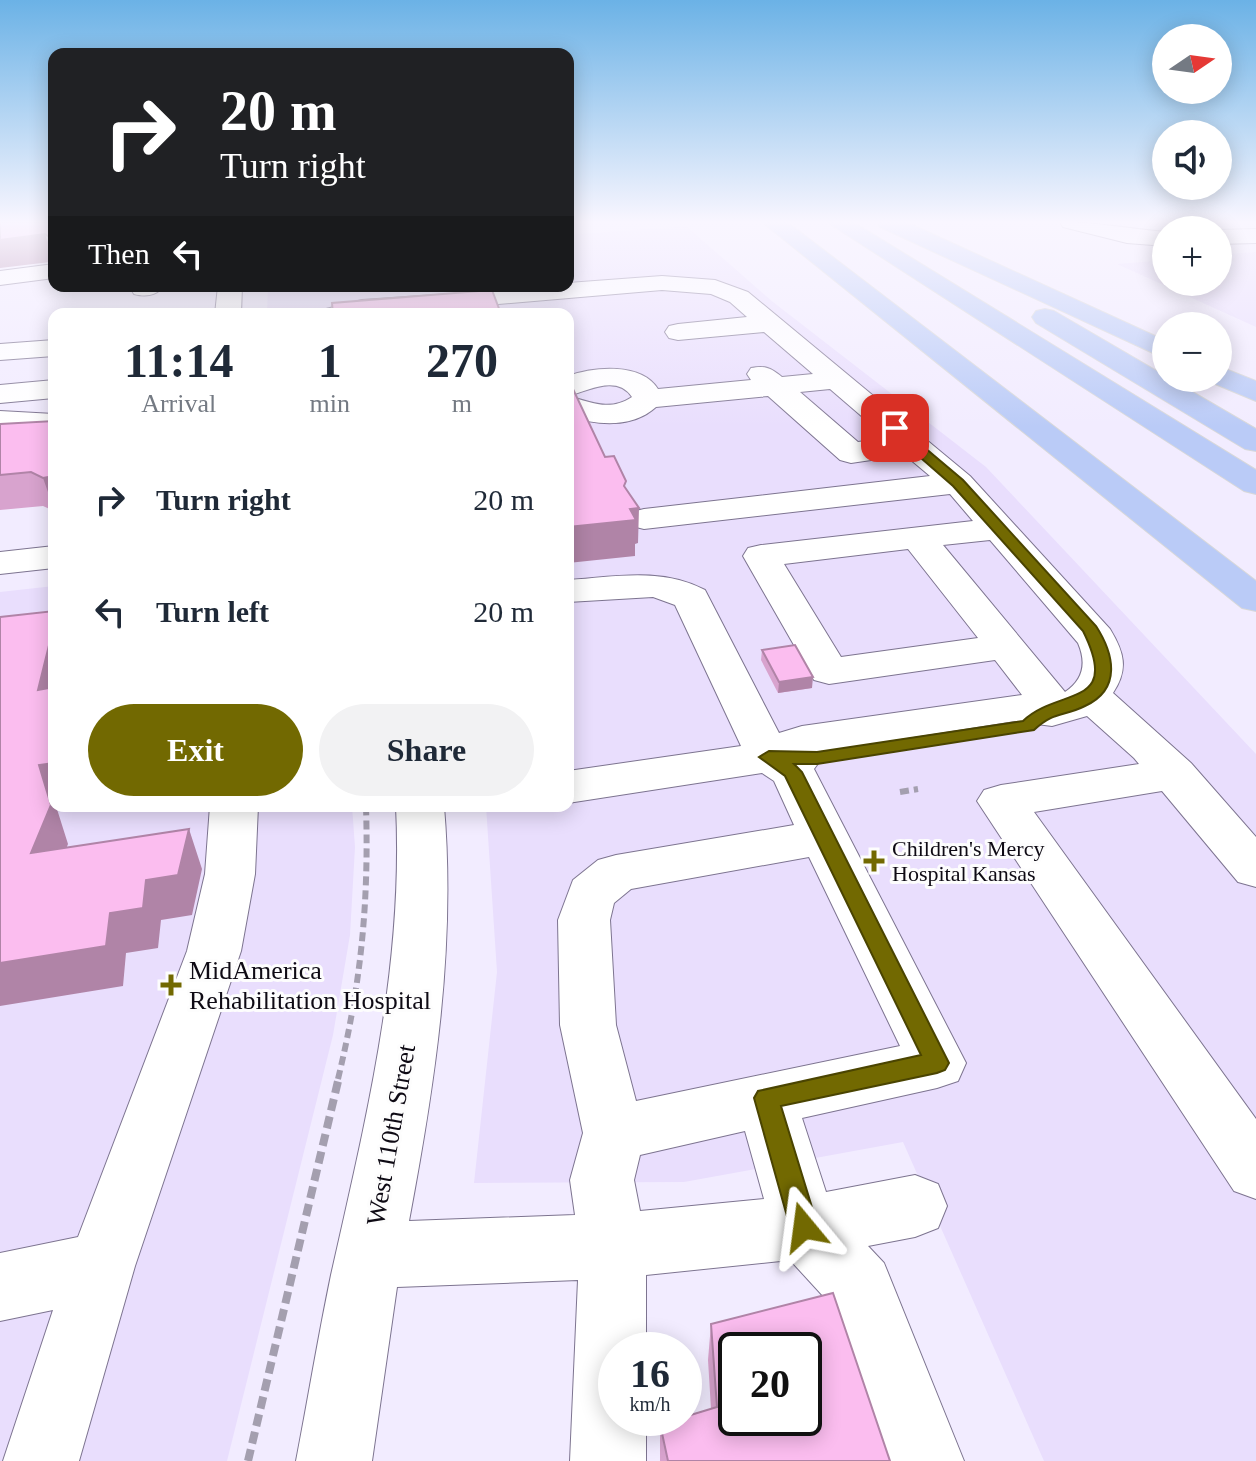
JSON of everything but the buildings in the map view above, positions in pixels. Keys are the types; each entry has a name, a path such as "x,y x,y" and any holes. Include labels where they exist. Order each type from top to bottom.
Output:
{"highway":[{"path":"861,290 1256,600"},
{"path":"947,290 1256,484"},
{"path":"1001,290 1256,442"},
{"path":"1034,290 1152,345"},
{"path":"1232,381 1256,392"},
{"path":"1061,445 1256,574"}],"street":[{"path":"574,786 769,757 817,758 1028,726 1101,681 1104,668 1102,653 1090,629 958,483 771,323 721,290"},
{"path":"362,308 491,292"},
{"path":"678,332 771,323"},
{"path":"0,352 48,348"},
{"path":"574,385 598,378 625,380 642,392 830,373"},
{"path":"767,380 851,453 913,444"},
{"path":"0,394 48,390"},
{"path":"574,408 581,412 608,414 633,410 642,392"},
{"path":"0,420 48,424"},
{"path":"0,439 29,435 48,427"},
{"path":"644,519 958,483"},
{"path":"1001,528 761,556 829,671 1005,646"},
{"path":"918,538 1005,646 1063,706 1175,774 1256,869"},
{"path":"0,563 48,558"},
{"path":"574,591 610,590 644,583 671,586 691,598 769,757 767,771 812,839 937,1063 614,1133"},
{"path":"1175,774 1001,801 1256,1170"},
{"path":"41,1461 101,1266 214,951 230,874 234,812"},
{"name":"West 110th Street","path":"334,1461 369,1255 393,1146 415,993 429,812"},
{"path":"608,1461 613,1246 602,1180 614,1133 588,1025 584,920 591,894 616,873 812,839"},
{"path":"766,1098 804,1227 860,1287 926,1461"},
{"path":"369,1255 613,1246 804,1227 915,1206"},
{"path":"0,1287 101,1266"}],"path":[{"path":"900,792 918,789"},
{"path":"248,1461 356,1003 368,881 366,812"}],"shaded area":[{"name":"Children's Mercy Hospital Kansas","path":"759,290 986,467 1256,754 1256,1461 1044,1461 903,1142 684,1182 474,1183 497,972 486,812 574,812 574,308 267,308 268,292"},
{"path":"1232,290 1256,290 1256,327 1232,316 1232,312 1223,312 1188,296 1232,296"},
{"name":"MidAmerica Rehabilitation Hospital","path":"48,587 48,812 352,812 355,847 350,935 333,1035 227,1461 0,1461 0,592"}],"place":[{"name":"Children's Mercy Hospital Kansas","path":"874,861"},
{"name":"MidAmerica Rehabilitation Hospital","path":"171,985"}],"route":[{"path":"804,1227 766,1098 937,1063 793,772 769,757 817,758 1028,726 1041,713 1076,704 1091,696 1101,681 1104,668 1102,653 1090,629 958,483 895,428"}]}
